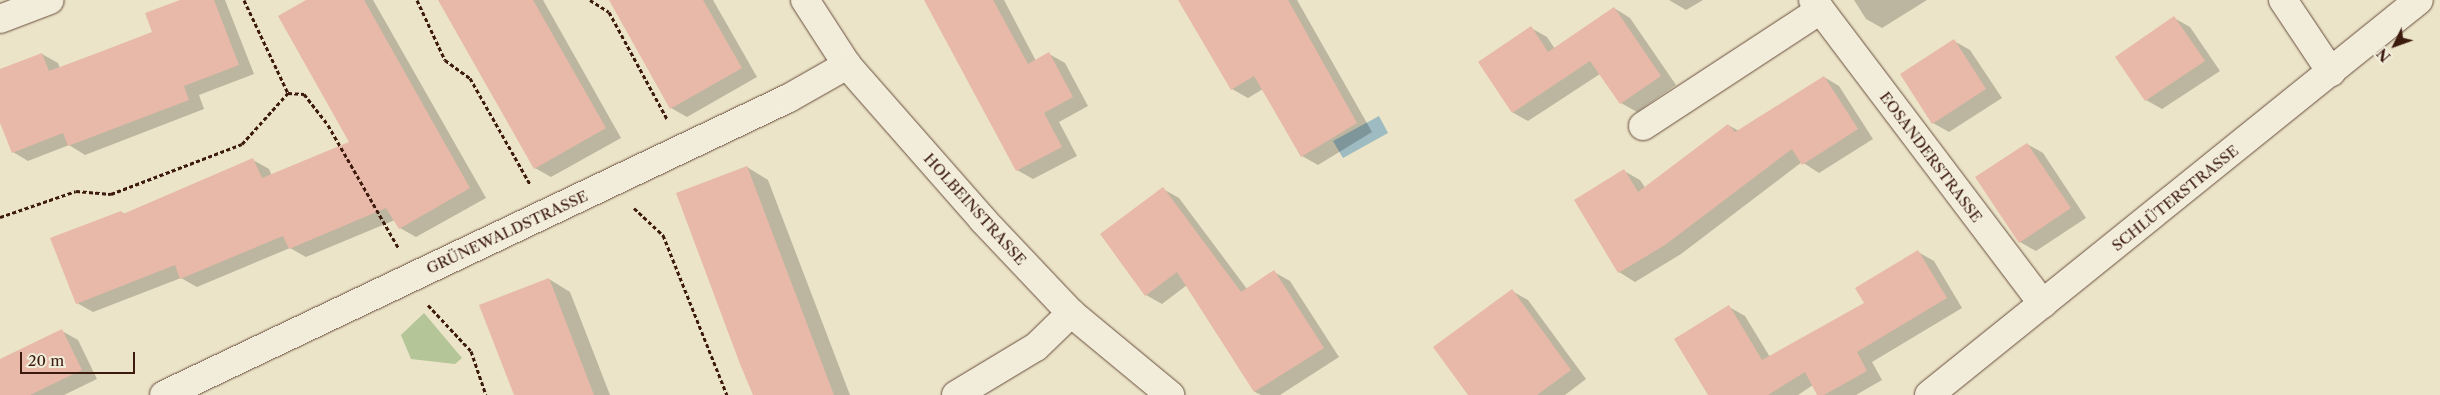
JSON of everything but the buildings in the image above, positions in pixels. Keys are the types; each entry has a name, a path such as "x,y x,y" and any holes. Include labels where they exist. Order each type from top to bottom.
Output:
{"street":[{"path":"0,19 50,0"},
{"name":"HOLBEINSTRASSE","path":"805,0 847,64 983,220 1071,313 1170,395"},
{"path":"2283,0 2331,72"},
{"name":"SCHLÜTERSTRASSE","path":"1929,395 2419,0"},
{"name":"EOSANDERSTRASSE","path":"1643,126 1816,5 2043,304"},
{"name":"GRÜNEWALDSTRASSE","path":"164,395 789,98 847,64"},
{"path":"956,395 1036,347 1071,313"}],"path":[{"path":"244,0 288,93"},
{"path":"417,0 445,60 470,78 546,213"},
{"path":"590,0 608,12 682,148"},
{"path":"0,217 76,191 111,194 242,144 288,93"},
{"path":"288,93 304,94 328,125 415,276 431,310 471,350 486,395"},
{"path":"608,184 663,235 727,395"}],"green space":[{"path":"424,313 462,358 455,364 411,359 401,335"}],"water":[{"path":"1379,116 1388,133 1343,158 1333,141"}]}
